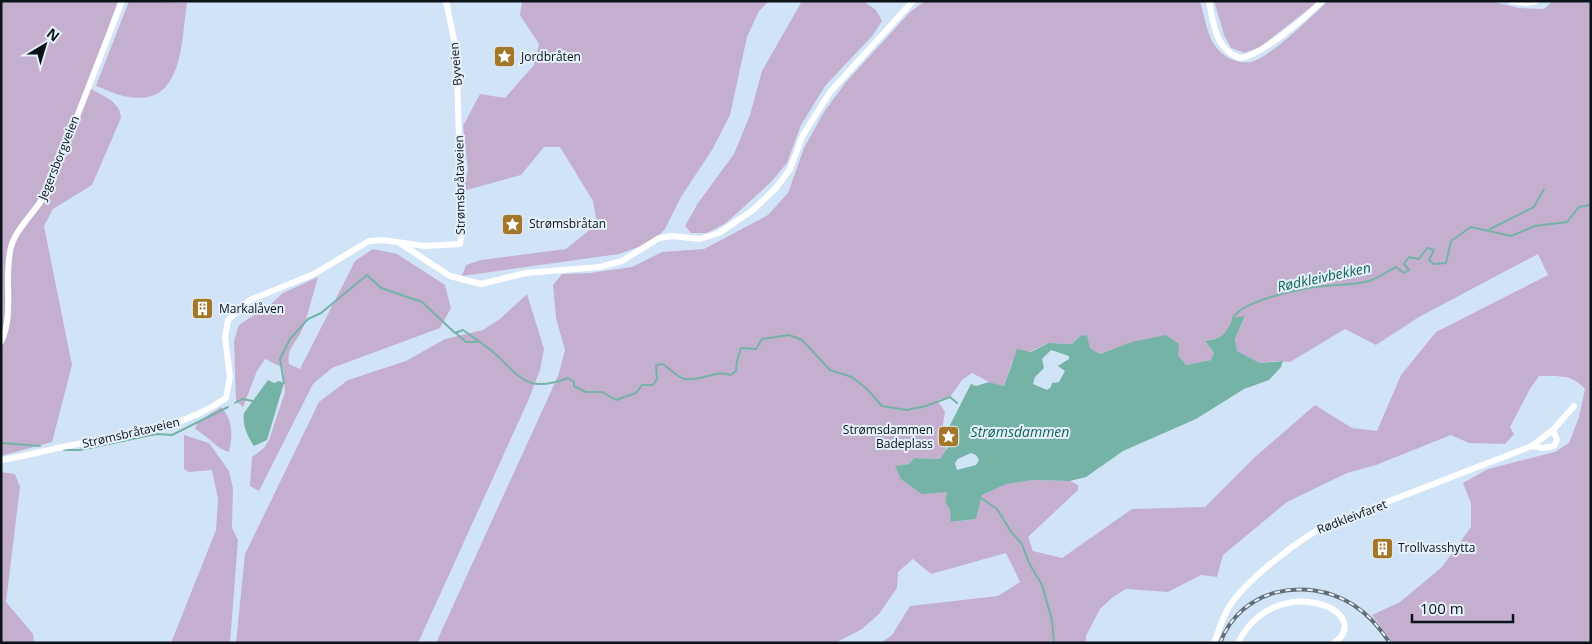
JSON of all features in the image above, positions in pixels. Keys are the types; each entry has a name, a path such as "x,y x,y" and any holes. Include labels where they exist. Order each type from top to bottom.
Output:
{"street":[{"name":"Jegersborgveien","path":"1,342 7,324 11,245 44,199 50,186 122,1"},
{"name":"Byveien","path":"446,1 456,50 459,127"},
{"path":"401,244 450,276 481,284 526,273 600,267 634,255 659,238 672,236 700,239 719,233 753,210 776,188 790,169 803,135 830,92 914,1"},
{"path":"1209,1 1222,48 1240,58 1256,51 1292,28 1322,1"},
{"path":"1512,1 1527,3 1536,1"},
{"name":"Strømsbråtaveien","path":"1,460 117,438 172,425 198,415 226,398 230,371 225,337 228,320 240,307 258,296 314,274 369,242 383,240 401,244 437,246 460,244 462,234 459,127"},
{"name":"Rødkleivfaret","path":"1214,643 1226,611 1235,599 1306,536 1330,524 1532,446 1553,430 1574,406"},
{"name":"Rødkleivfaret","path":"1532,446 1542,448 1554,446 1558,440 1553,430"},
{"path":"1238,643 1259,615 1273,607 1301,602 1324,605 1339,614 1344,622 1344,631 1342,637 1334,643"}],"shaded area":[{"path":"1,1 118,1 87,86 113,102 120,112 121,118 92,185 53,209 44,226 72,365 52,442 1,456"},
{"path":"129,1 187,3 181,51 176,67 170,81 161,91 148,97 130,97 96,86"},
{"path":"522,1 769,1 759,11 747,37 730,115 712,150 681,197 665,229 652,242 619,254 462,276 466,265 481,260 566,249 597,224 593,201 560,147 544,147 521,175 463,191 468,170 463,126 480,94 505,98 534,65 539,44 520,15"},
{"path":"802,1 863,1 876,10 882,21 873,35 825,86 801,125 787,163 771,182 726,223 707,233 691,233 685,226 698,203 734,154 750,115 762,71"},
{"path":"925,1 1200,1 1208,32 1215,46 1228,58 1239,62 1250,62 1268,54 1279,46 1328,1 1490,1 1519,8 1544,9 1553,1 1591,1 1591,643 1393,643 1372,615 1400,602 1442,567 1471,527 1471,503 1463,483 1488,469 1555,452 1569,443 1579,417 1585,389 1570,378 1539,376 1510,427 1514,434 1505,444 1469,443 1451,435 1376,465 1347,473 1287,502 1223,555 1217,577 1201,575 1168,592 1126,589 1113,597 1100,609 1086,636 1086,643 881,643 892,635 910,606 998,596 1020,582 1006,553 931,574 913,559 898,572 897,588 879,614 862,629 835,643 436,643 558,376 565,350 556,318 553,285 562,274 590,273 632,267 662,252 704,249 768,215 788,193 804,148 824,112 846,82 910,12","holes":["1538,254 1548,275 1436,332 1401,375 1377,431 1352,428 1315,405 1256,456 1205,507 1132,509 1062,558 1033,551 1028,537 1078,490 1078,485 1070,481 1033,480 1005,484 982,495 976,519 952,522 950,510 945,502 947,492 896,466 909,464 914,458 940,459 947,451 944,443 940,442 945,412 937,400 950,397 962,380 972,373 989,382 1004,386 1012,361 1047,343 1072,344 1080,336 1087,336 1090,348 1100,354 1113,349 1178,355 1186,365 1211,360 1214,353 1205,341 1222,335 1245,317 1235,339 1237,351 1260,363 1290,362 1345,329 1376,345 1419,317"]},
{"path":"1214,1 1319,1 1260,47 1245,53 1231,48 1224,35"},
{"path":"373,249 397,254 445,285 451,308 440,328 332,368 313,384 259,491 250,486 252,457 264,448 269,440 285,392 283,368 265,359 257,371 243,407 236,401 234,341 239,325 271,304 283,293 318,277 303,328 289,353 289,364 300,369 355,261"},
{"path":"527,294 544,349 540,370 528,401 418,643 236,643 245,554 319,402 348,380 406,361 445,339 483,330 500,319"},
{"path":"221,407 230,422 231,440 229,452 220,448 195,429 198,422"},
{"path":"184,435 209,443 229,471 233,488 232,528 238,540 230,643 171,643 216,530 218,499 212,470 189,472 184,469"},
{"path":"1,472 15,474 20,487 6,602 33,634 34,643 1,643"}],"water":[{"name":"Strømsdammen","path":"1245,316 1235,339 1237,351 1260,363 1283,361 1281,367 1269,380 1244,389 1196,419 1123,451 1086,477 1070,481 1033,480 1006,484 982,495 976,519 951,522 950,510 945,502 947,492 922,494 901,479 895,466 909,464 914,458 940,459 957,434 954,428 948,429 971,384 976,386 989,382 1004,386 1017,349 1031,352 1048,343 1072,344 1080,336 1087,335 1090,348 1100,354 1132,342 1166,335 1179,344 1178,355 1186,365 1211,360 1214,353 1205,341 1220,337 1228,328 1233,318","holes":["1051,350 1069,356 1069,359 1058,366 1065,371 1059,382 1052,383 1051,387 1047,390 1033,384 1035,377 1044,368 1042,359","971,453 976,455 979,460 976,465 957,470 955,463 958,459"]},
{"path":"268,380 274,383 279,381 284,383 267,440 254,446 246,430 244,413"}],"waterway":[{"path":"1490,229 1534,207 1544,189"},
{"name":"Rødkleivbekken","path":"1233,318 1247,306 1270,297 1306,288 1362,283 1396,267 1404,273 1409,270 1404,264 1409,257 1419,259 1427,248 1434,250 1429,260 1434,264 1446,263 1451,241 1471,227 1511,236 1535,226 1567,222 1579,207 1591,205"},
{"path":"284,383 280,359 290,339 308,319 321,313 367,275 381,288 422,302 455,333 463,330 492,351 518,375 533,383 542,384 568,378 574,382 574,386 586,392 602,392 616,400 636,393 642,385 653,385 657,379 656,365 663,364 685,379 697,379 720,374 731,375 736,371 741,348 756,349 762,339 789,335 802,340 830,370 852,377 867,389 882,406 907,410 926,406 950,397 957,403"},
{"path":"456,333 466,342 477,342"},
{"path":"235,403 242,399 253,401"},
{"path":"64,450 80,450 156,434 172,435 228,407"},
{"path":"1,443 40,446"},
{"path":"981,498 997,509 1012,533 1022,544 1029,563 1042,585 1052,620 1054,643"}],"railway":[{"path":"1220,643 1230,624 1243,610 1259,599 1276,592 1295,590 1334,595 1352,604 1373,622 1390,643"}],"place":[{"name":"Jordbråten","path":"505,57"},
{"name":"Strømsbråtan","path":"513,224"},
{"name":"Markalåven","path":"203,309"},
{"name":"Strømsdammen Badeplass","path":"949,437"},
{"name":"Trollvasshytta","path":"1382,548"}]}
